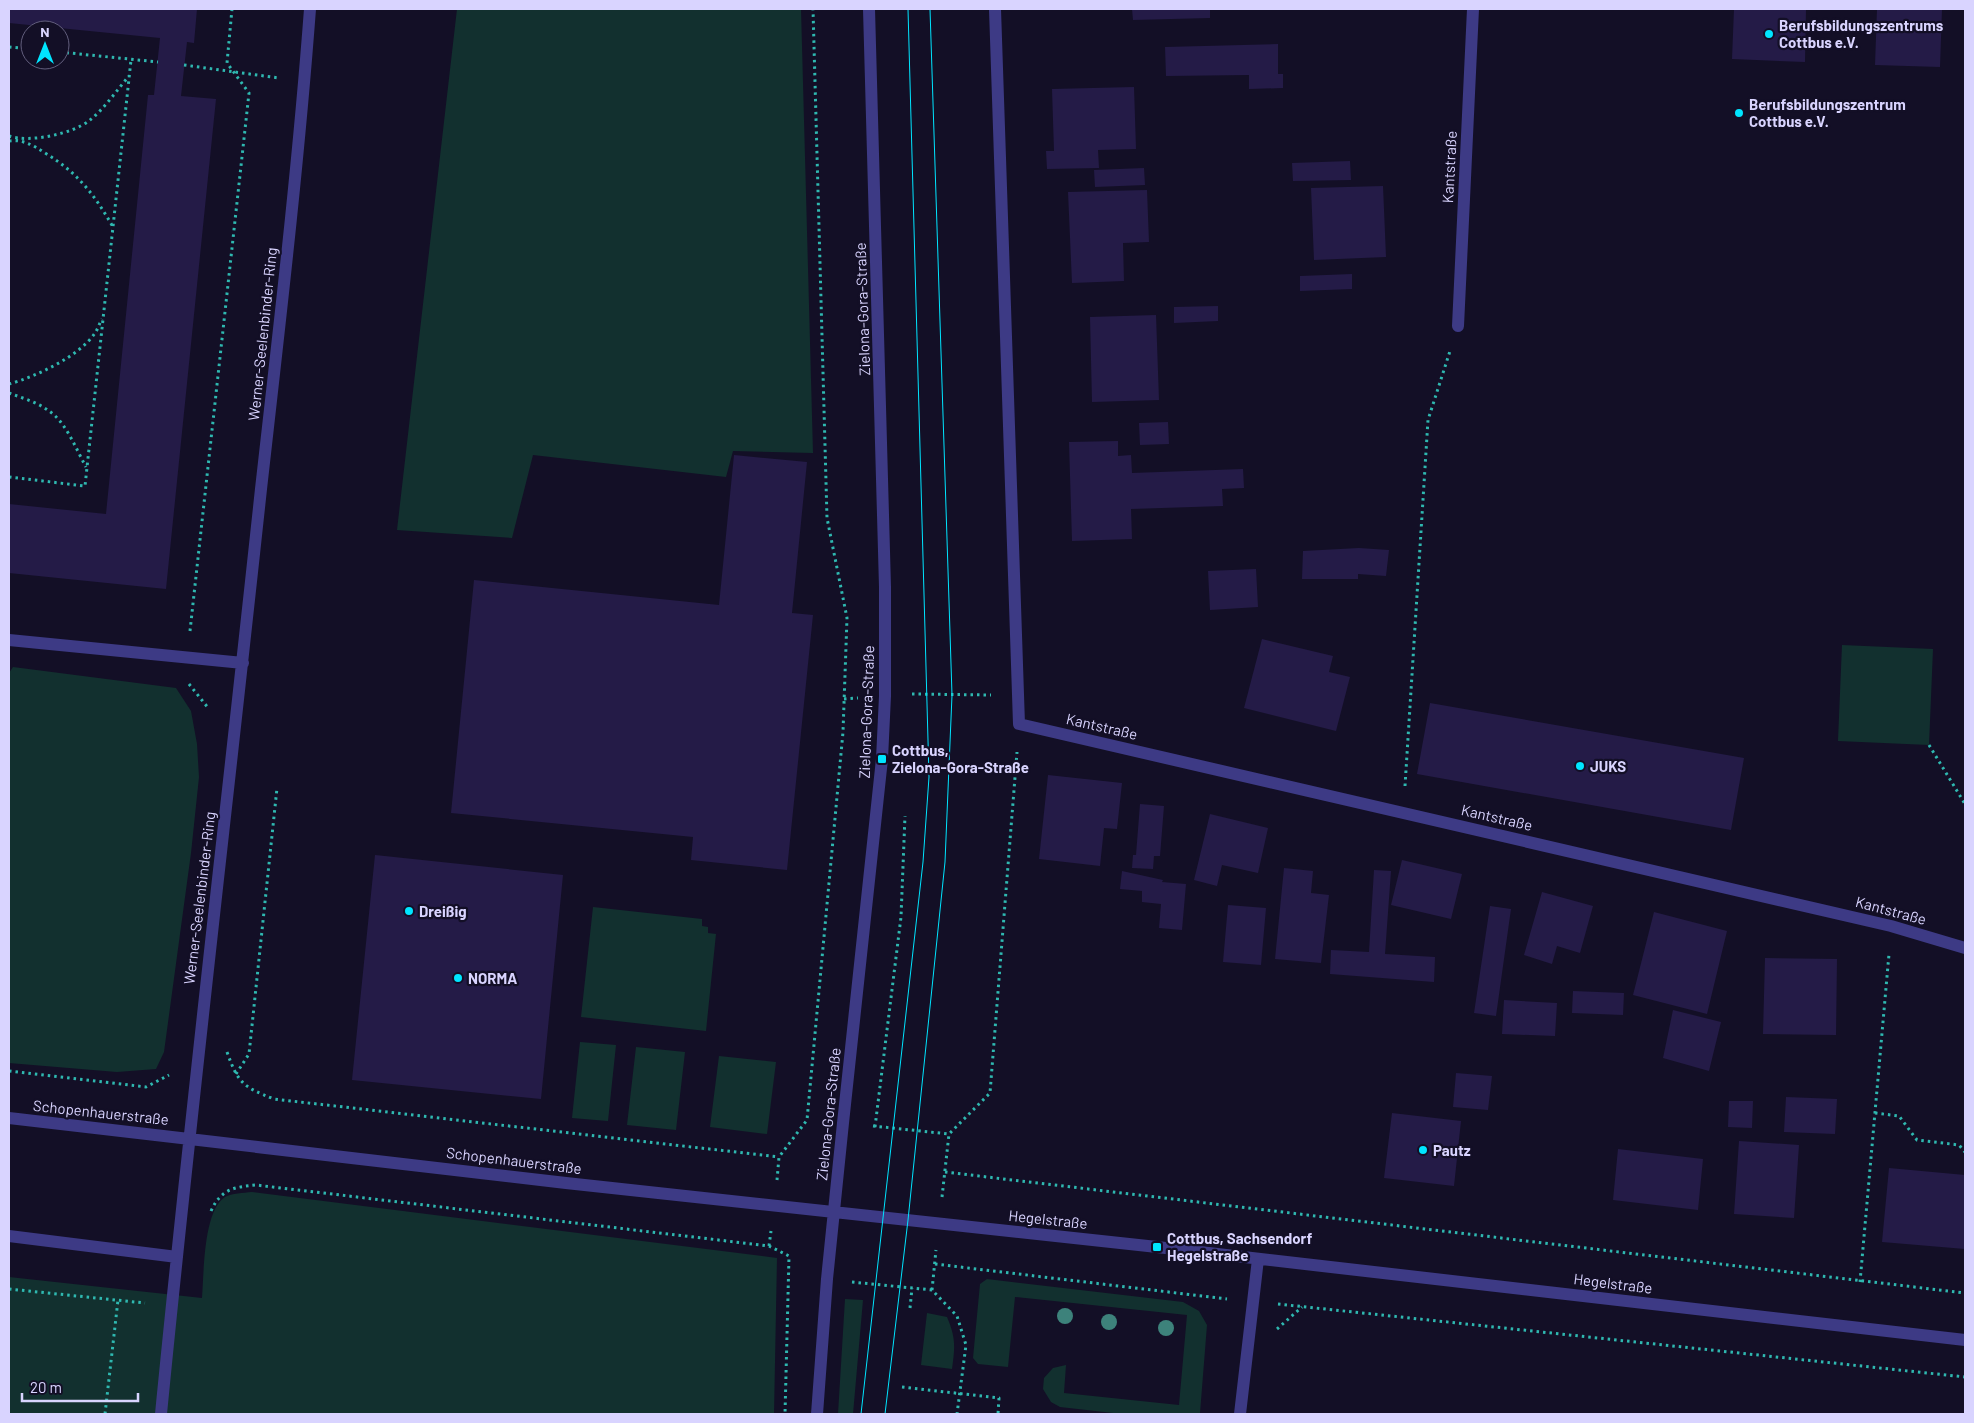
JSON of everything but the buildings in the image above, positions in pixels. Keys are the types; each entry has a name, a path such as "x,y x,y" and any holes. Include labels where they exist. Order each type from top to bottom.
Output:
{"street":[{"name":"Werner-Seelenbinder-Ring","path":"190,1138 304,81 310,9"},
{"name":"Zielona-Gora-Straße","path":"817,1414 834,1212 882,759 885,696 886,587 870,9"},
{"path":"995,9 1019,724"},
{"name":"Kantstraße","path":"1458,326 1473,9"},
{"path":"9,640 242,663"},
{"name":"Kantstraße","path":"1019,724 1891,926 1965,948"},
{"name":"Schopenhauerstraße","path":"9,1118 566,1183 834,1212"},
{"path":"161,1414 190,1138"},
{"name":"Hegelstraße","path":"834,1212 1965,1340"},
{"path":"9,1236 177,1257"},
{"path":"1240,1414 1258,1259"}],"path":[{"path":"208,719 209,709 189,684 191,623 248,93 227,63 232,9"},
{"path":"227,1052 235,1075 252,1090 274,1100 779,1158 807,1120 844,732 847,618 827,518 813,9"},
{"path":"70,53 158,62"},
{"path":"9,477 85,486 131,60"},
{"path":"184,65 304,81"},
{"path":"9,141 39,138 66,131 89,120 129,76"},
{"path":"9,136 38,148 62,163 79,178 96,199 113,227"},
{"path":"9,384 33,376 65,359 94,334 103,316"},
{"path":"1404,812 1428,420 1458,326"},
{"path":"9,393 30,400 50,412 65,429 87,468"},
{"path":"911,703 911,694 1018,695"},
{"path":"932,1290 949,1134 990,1093 1019,724"},
{"path":"1929,745 1965,804"},
{"path":"235,1075 249,1054 276,788"},
{"path":"875,1126 901,916 906,811"},
{"path":"1860,1282 1891,926"},
{"path":"9,1071 146,1087 170,1074 171,1067"},
{"path":"1875,1113 1899,1116 1917,1140 1959,1145 1965,1152"},
{"path":"807,1120 949,1134"},
{"path":"945,1172 1965,1293"},
{"path":"208,1216 216,1199 232,1188 256,1184 769,1246 790,1256 786,1414"},
{"path":"935,1264 1254,1302 1965,1377"},
{"path":"828,1279 932,1290 957,1316 966,1345 957,1414"},
{"path":"910,1308 912,1288"},
{"path":"9,1289 172,1306"},
{"path":"106,1414 118,1300"},
{"path":"902,1387 999,1398 998,1414"}],"green space":[{"path":"457,9 801,9 813,453 733,451 726,477 533,455 512,538 397,530"},
{"path":"1842,645 1933,649 1929,745 1838,741"},
{"path":"13,667 176,688 191,711 197,744 199,777 191,853 164,1052 156,1069 117,1072 9,1063 9,673"},
{"path":"593,907 702,919 702,926 708,927 708,933 716,934 706,1031 581,1017"},
{"path":"580,1042 616,1045 608,1121 572,1118"},
{"path":"636,1047 685,1052 676,1130 627,1125"},
{"path":"719,1056 776,1062 767,1134 710,1127"},
{"path":"252,1192 777,1258 774,1414 9,1414 9,1277 202,1298 204,1259 212,1215 218,1204 225,1197"},
{"path":"987,1279 1183,1302 1199,1311 1207,1325 1200,1413 1122,1414 1060,1407 1051,1402 1043,1389 1044,1378 1053,1368 1066,1365 1064,1393 1179,1405 1187,1315 1015,1297 1008,1367 978,1364 973,1358 980,1284"},
{"path":"845,1299 863,1300 853,1414 838,1414"},
{"path":"927,1313 947,1317 954,1343 952,1369 921,1365"}],"tram line":[{"path":"861,1414 923,862 929,777 908,9"},
{"path":"885,1414 908,1220 945,862 952,695 930,9"}],"place":[{"name":"Berufsbildungszentrums Cottbus e.V.","path":"1769,34"},
{"name":"Berufsbildungszentrum Cottbus e.V.","path":"1739,113"},
{"name":"Cottbus, Zielona-Gora-Straße","path":"882,759"},
{"name":"JUKS","path":"1580,766"},
{"name":"Dreißig","path":"409,911"},
{"name":"NORMA","path":"458,978"},
{"name":"Pautz","path":"1423,1150"},
{"name":"Cottbus, Sachsendorf Hegelstraße","path":"1157,1247"}]}
